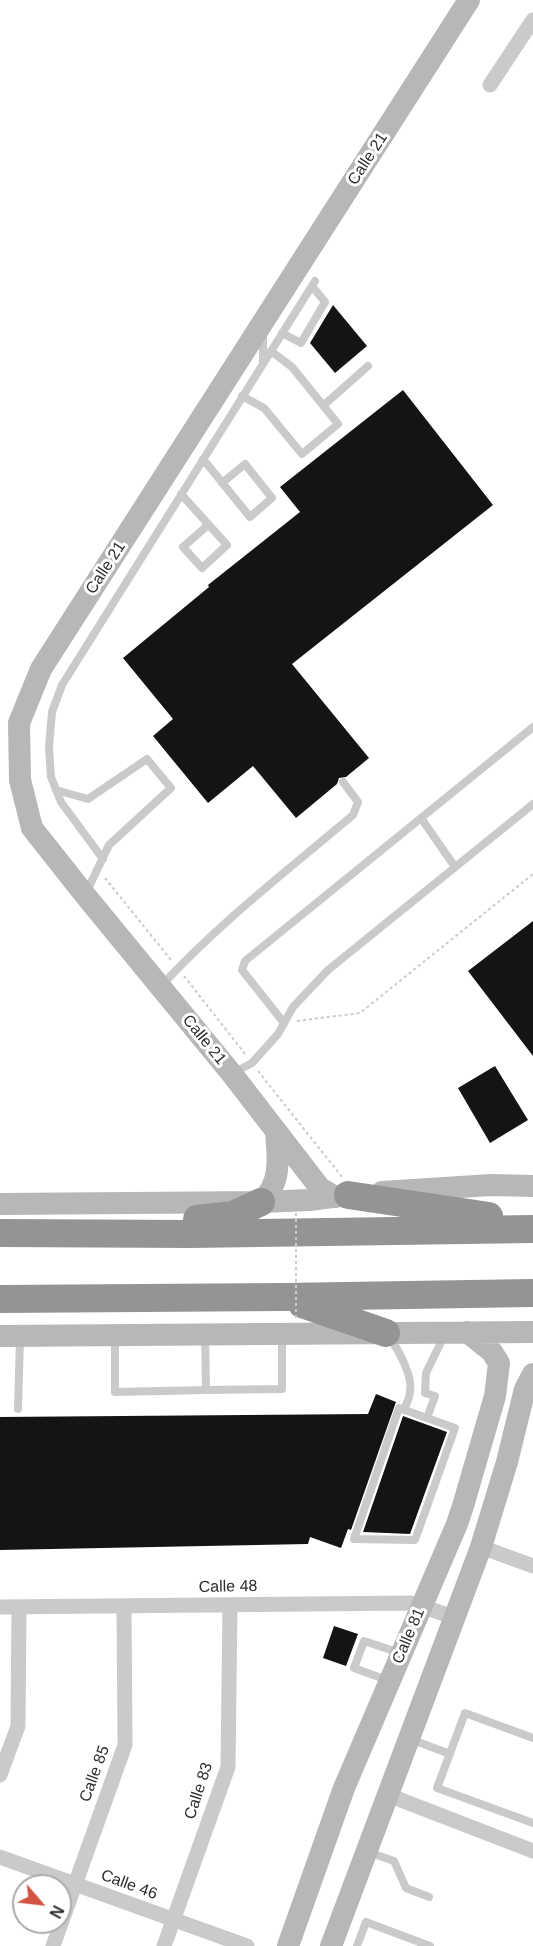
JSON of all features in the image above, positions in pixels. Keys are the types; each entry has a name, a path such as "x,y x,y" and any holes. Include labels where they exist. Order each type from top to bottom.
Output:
{"highway":[{"path":"342,1189 533,1223"},
{"path":"126,1234 135,1224 233,1215 261,1202"},
{"path":"0,1233 126,1234 533,1229"},
{"path":"287,1317 533,1293"},
{"path":"0,1299 287,1317 386,1333"}],"main road":[{"name":"Calle 21","path":"342,1189 320,1188 276,1131 242,1068 161,987 32,828 20,780 19,723 41,669 272,328 469,0"},
{"path":"261,1202 267,1196 277,1177 279,1161 276,1131"},
{"path":"0,1204 261,1202 342,1189 533,1186"},
{"path":"10,1336 205,1334 287,1317"},
{"path":"386,1333 533,1332"},
{"name":"Calle 81","path":"288,1946 344,1788 457,1524 495,1395 499,1363 492,1352 457,1333"},
{"path":"331,1946 481,1547 507,1462 525,1389 533,1374"}],"street":[{"path":"490,86 533,20"},
{"path":"481,1547 533,1566"},
{"name":"Calle 48","path":"0,1607 411,1603 454,1617"},
{"name":"Calle 83","path":"164,1946 228,1767 230,1605"},
{"name":"Calle 85","path":"52,1946 125,1745 124,1606"},
{"path":"0,1775 18,1726 19,1607"},
{"path":"388,1795 533,1851"},
{"name":"Calle 46","path":"0,1857 247,1946"}],"lane":[{"path":"263,363 272,328 313,283 325,302 301,343 272,328"},
{"path":"103,859 61,802 51,777 49,747 52,712 62,685 271,351 272,328"},
{"path":"242,396 264,408 302,454 338,424 292,367 271,351"},
{"path":"324,405 368,366"},
{"path":"203,459 222,483 250,517 272,498 244,464 222,483"},
{"path":"181,494 227,545 202,568 183,547 208,525"},
{"path":"284,1023 242,970 245,961 533,727"},
{"path":"56,790 88,799 147,759 171,788 109,845 85,895"},
{"path":"161,987 250,902 353,815 358,802 343,782"},
{"path":"242,1068 278,1034 293,1007 328,970 533,804"},
{"path":"421,818 455,867"},
{"path":"115,1335 115,1392 282,1389 287,1317"},
{"path":"386,1333 398,1349 409,1380 411,1390 404,1410"},
{"path":"427,1418 435,1396 425,1393 426,1373 457,1333"},
{"path":"205,1334 206,1390"},
{"path":"10,1336 18,1409"},
{"path":"399,1408 404,1410 454,1428 416,1540 354,1539 399,1408"},
{"path":"390,1681 354,1668 364,1641 402,1654"},
{"path":"533,1738 465,1713 437,1788 533,1823"},
{"path":"409,1739 450,1754"},
{"path":"367,1851 394,1861 406,1888 429,1897"},
{"path":"357,1946 366,1922 430,1946"}],"path":[{"path":"98,868 178,969 242,1068 342,1189"},
{"path":"284,1023 360,1013 533,874"},
{"path":"287,1317 296,1213"}],"building":[{"path":"333,305 367,346 335,373 310,343"},
{"path":"403,390 493,505 292,664 369,758 346,777 339,778 337,784 296,818 253,766 208,803 153,736 173,719 123,658 209,587 208,585 300,512 280,487"},
{"path":"533,921 533,1056 468,971"},
{"path":"495,1066 528,1120 490,1143 458,1088"},
{"path":"376,1394 396,1402 351,1530 348,1529 341,1548 310,1537 308,1544 0,1550 0,1417 368,1414"},
{"path":"403,1416 447,1432 410,1534 363,1532"},
{"path":"334,1626 358,1634 346,1666 323,1658"}]}
